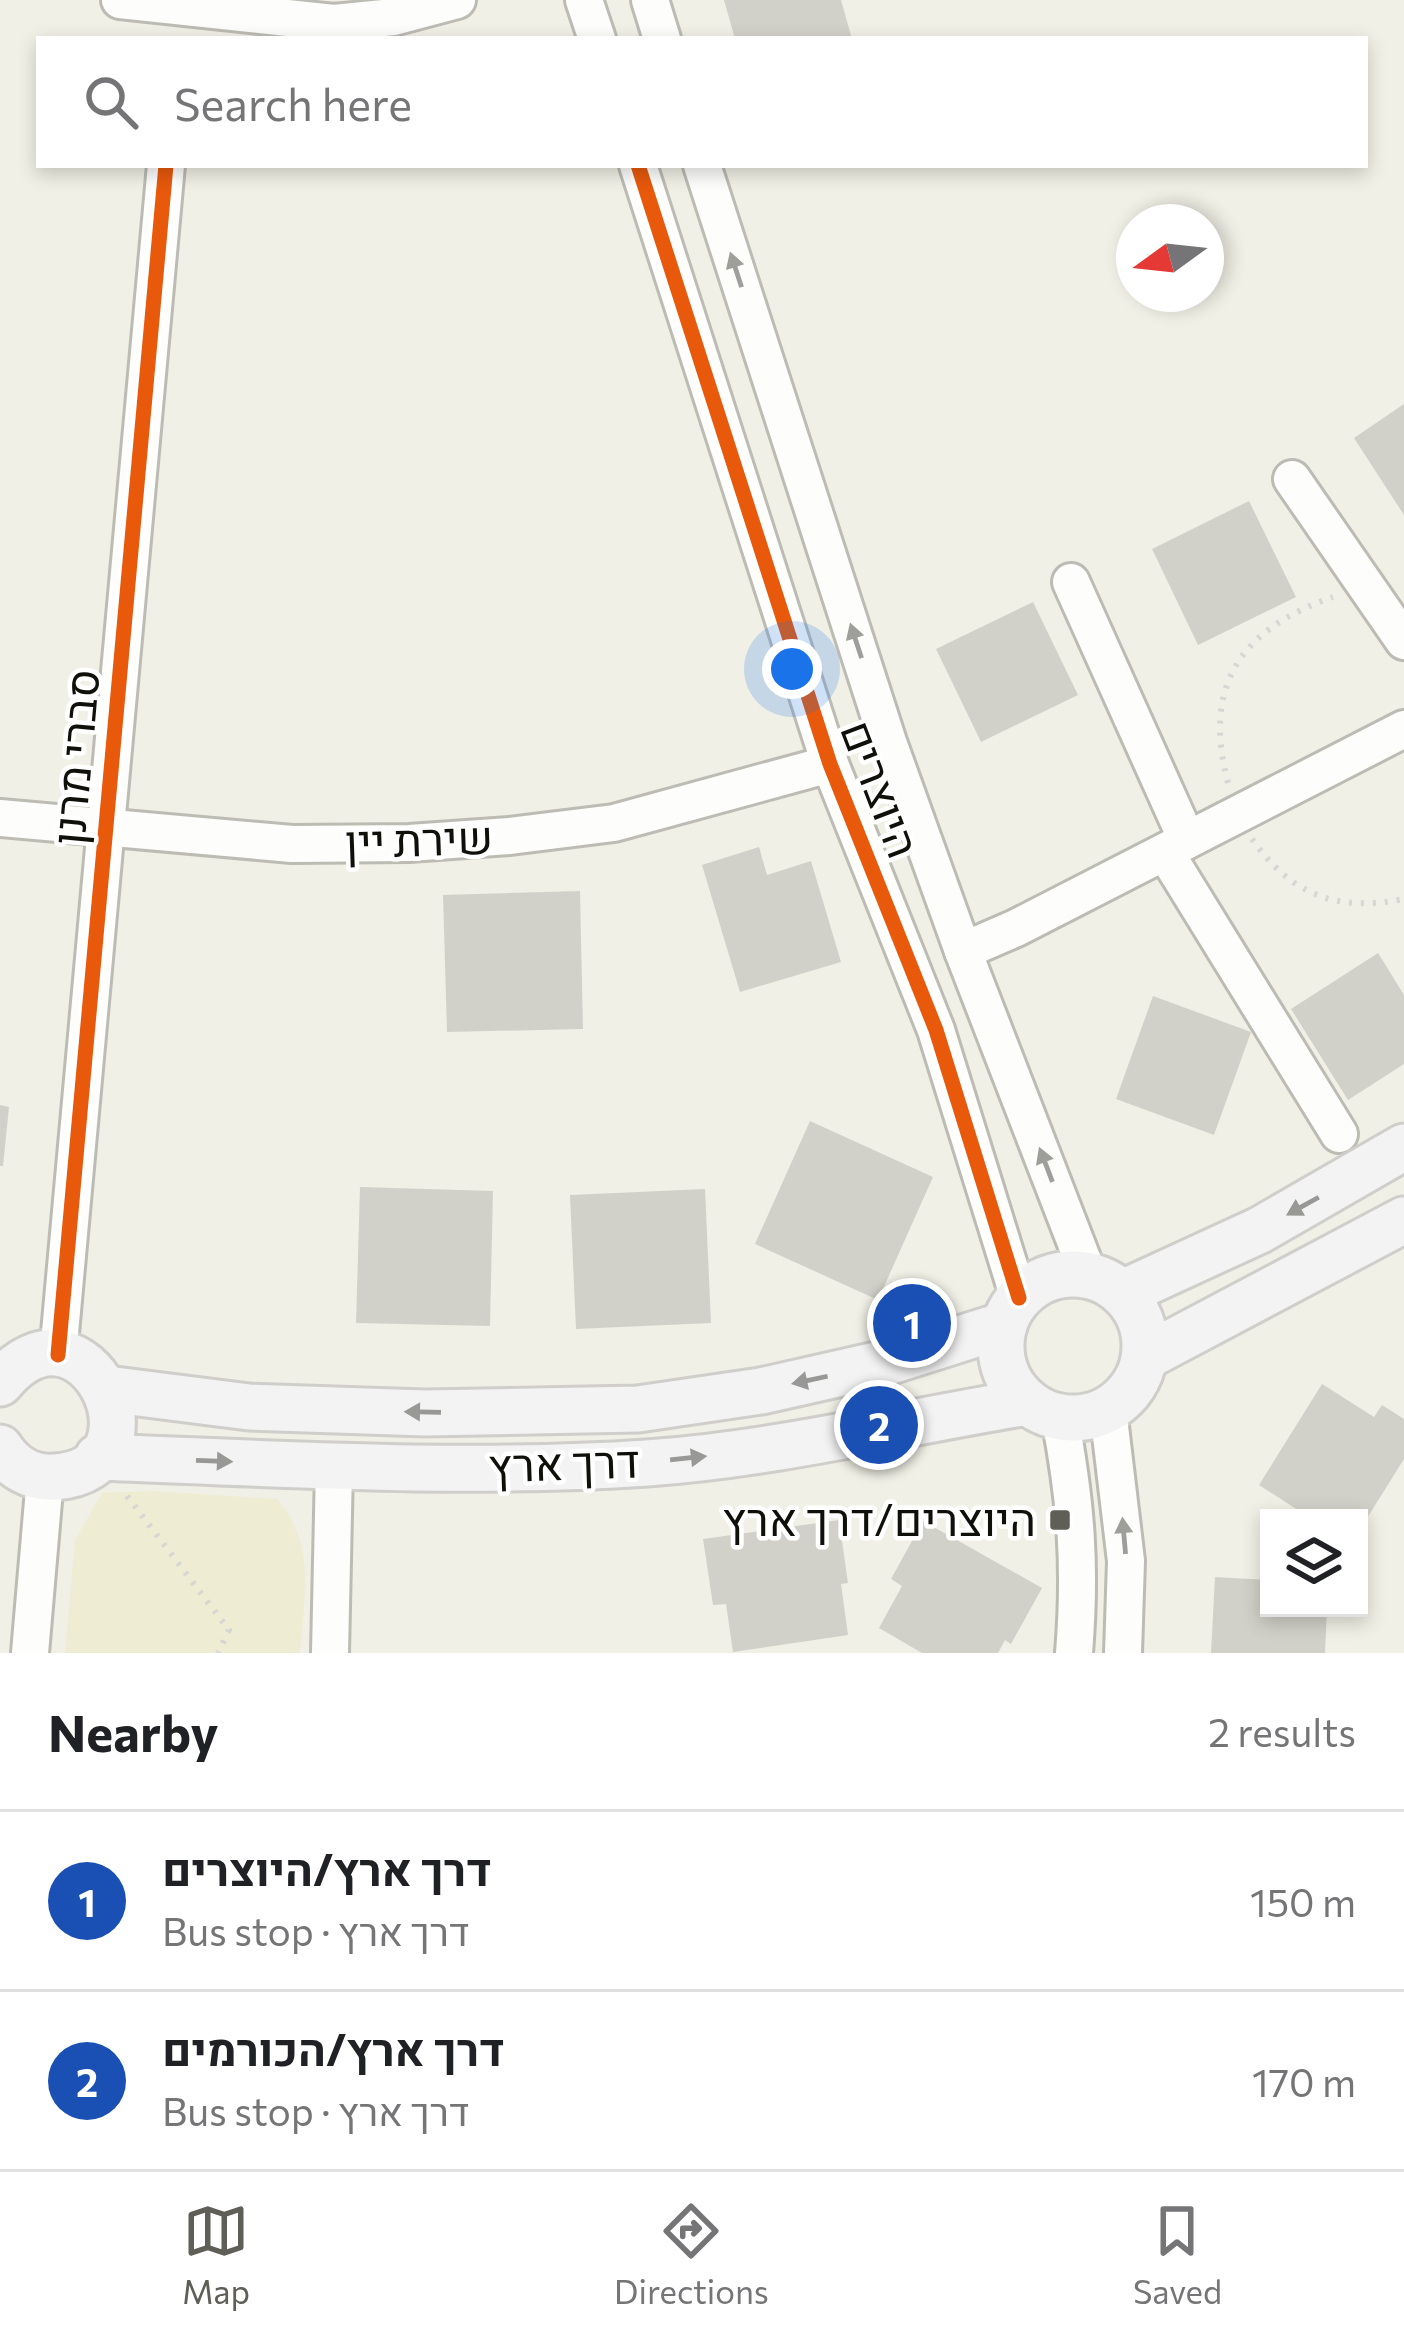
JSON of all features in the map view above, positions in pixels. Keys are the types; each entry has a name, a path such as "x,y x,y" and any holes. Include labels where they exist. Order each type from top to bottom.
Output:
{"main road":[{"path":"1106,1284 1142,1323 1145,1357 1133,1388 1093,1417 1043,1410 1006,1373 1001,1341 1011,1312 1050,1277 1106,1284 1260,1229 1404,1147"},
{"path":"1145,1357 1404,1220"},
{"name":"דרך ארץ","path":"107,1389 249,1407 425,1413 638,1409 761,1390 881,1364 1011,1312"},
{"path":"0,1382 26,1361 58,1355 87,1366 107,1389 112,1425 108,1442 83,1469 45,1478 17,1466 0,1448"},
{"name":"דרך ארץ","path":"98,1457 334,1468 525,1468 649,1462 1043,1410"}],"street":[{"path":"120,0 179,22 334,23 393,17 457,0"},
{"path":"650,0 661,36"},
{"name":"סברי מרנן","path":"58,1355 166,168"},
{"name":"היוצרים","path":"639,168 830,764 936,1030 1011,1312"},
{"name":"היוצרים","path":"703,168 888,742 963,951 1106,1284"},
{"path":"1292,478 1404,641"},
{"path":"1072,582 1176,846 1339,1134"},
{"path":"963,951 1404,729"},
{"name":"שירת יין","path":"0,818 292,844 409,843 614,823 830,764"},
{"path":"1043,1410 1076,1504 1080,1556 1074,1653"},
{"path":"1108,1410 1126,1561 1123,1653"},
{"path":"330,1653 334,1468"},
{"path":"30,1653 45,1478"}],"path":[{"path":"1366,586 1313,604 1268,628 1237,658 1218,718 1219,749 1238,814 1255,844 1283,874 1314,895 1342,905 1404,899"},
{"path":"98,1457 229,1630 218,1653"}],"shaded area":[{"path":"150,1491 277,1499 290,1517 303,1553 300,1653 65,1653 75,1540 102,1493"}],"building":[{"path":"724,0 841,0 851,36 734,36"},
{"path":"1404,404 1404,515 1354,438"},
{"path":"1249,501 1296,597 1198,645 1152,549"},
{"path":"1033,602 1078,695 981,742 936,649"},
{"path":"759,847 767,875 811,861 841,962 740,992 702,865"},
{"path":"580,891 583,1029 447,1032 443,895"},
{"path":"1378,953 1404,995 1404,1064 1348,1100 1291,1009"},
{"path":"1153,996 1251,1032 1214,1135 1116,1099"},
{"path":"0,1105 9,1107 3,1166 0,1166"},
{"path":"810,1121 933,1177 878,1300 755,1244"},
{"path":"360,1187 493,1191 490,1326 356,1323"},
{"path":"705,1189 711,1323 576,1329 570,1195"},
{"path":"1322,1384 1374,1417 1382,1405 1404,1419 1404,1459 1368,1517 1368,1509 1296,1509 1259,1485"},
{"path":"839,1520 848,1583 841,1584 848,1635 733,1652 726,1604 713,1605 703,1539"},
{"path":"923,1521 1042,1588 1011,1644 1005,1640 998,1653 922,1653 879,1628 902,1586 891,1579"},
{"path":"1215,1577 1260,1580 1260,1617 1327,1617 1325,1653 1211,1653"}],"cycle path":[{"path":"58,1355 166,168"},
{"path":"639,168 830,764 936,1030 1019,1298"}],"place":[{"name":"דרך ארץ/היוצרים","path":"912,1323"},
{"name":"דרך ארץ/הכורמים","path":"879,1425"},
{"name":"היוצרים/דרך ארץ","path":"1060,1520"}]}
